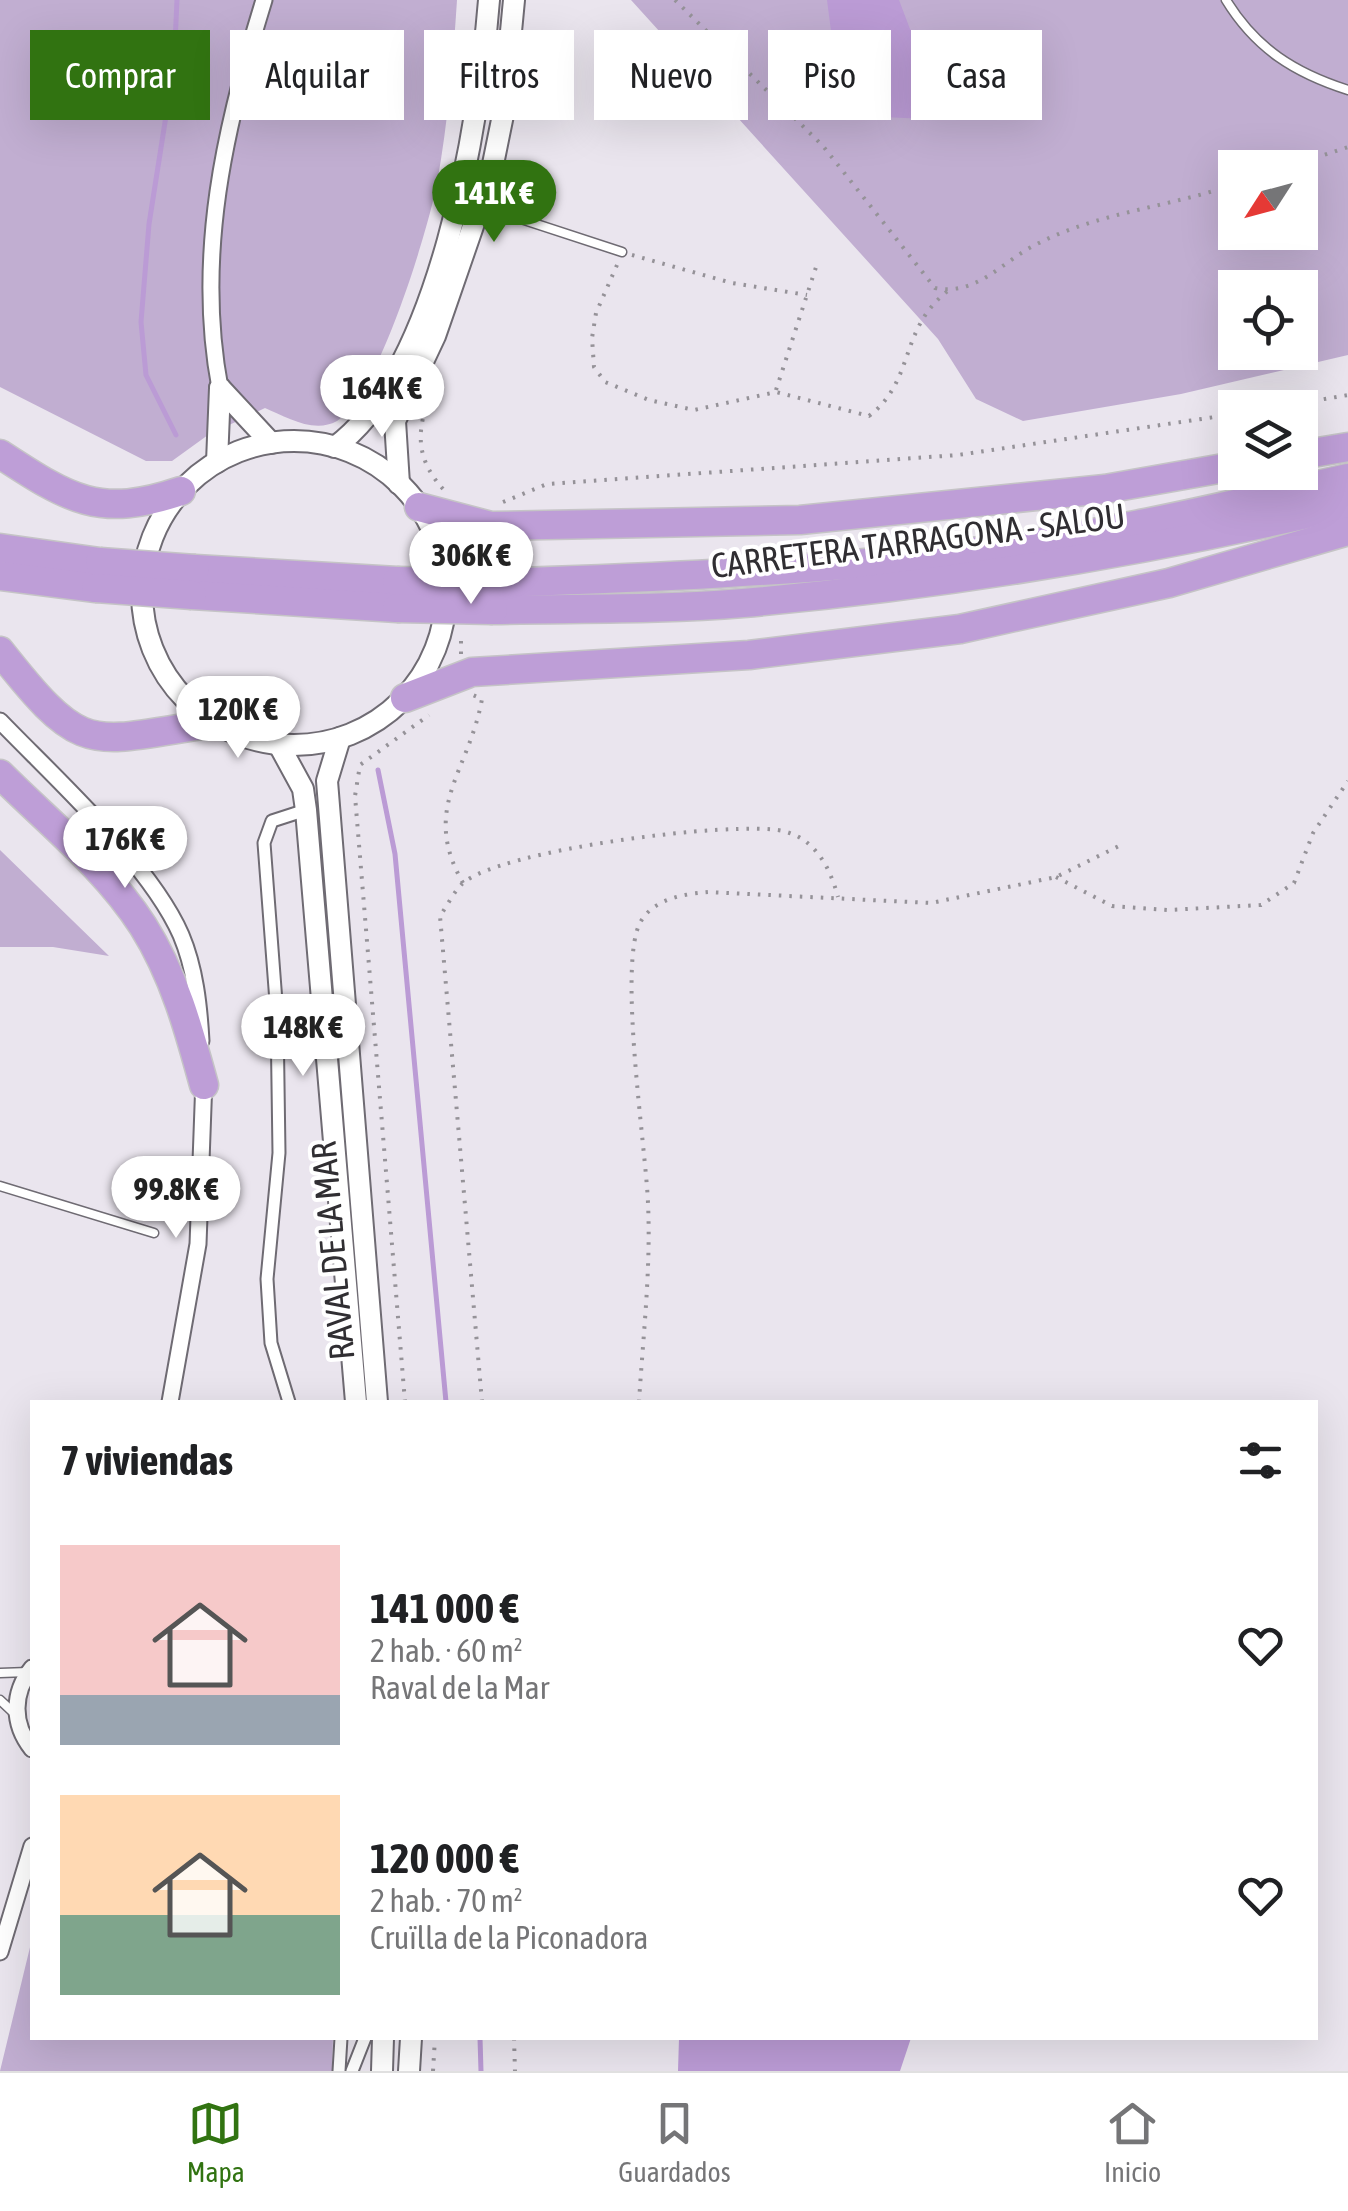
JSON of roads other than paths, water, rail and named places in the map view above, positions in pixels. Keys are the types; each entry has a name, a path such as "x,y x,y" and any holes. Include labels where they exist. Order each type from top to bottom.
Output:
{"highway":[{"path":"0,442 58,492"},
{"path":"1318,452 1348,447"},
{"path":"0,454 58,492 100,506 132,506 181,491"},
{"path":"419,508 491,526 800,520 1105,489 1218,469"},
{"name":"CARRETERA TARRAGONA - SALOU","path":"493,596 950,555 1156,523 1348,478"},
{"name":"CARRETERA TARRAGONA - SALOU","path":"98,575 397,595 739,603 949,582 1162,548 1348,506"},
{"path":"405,698 443,680 472,672 750,655 960,629 1169,583 1348,531"},
{"path":"0,548 98,575"},
{"path":"0,576 98,575"},
{"path":"0,652 42,706 75,730 92,737 138,736 215,723"},
{"path":"0,774 104,878 142,925 168,975 204,1085"}],"street":[{"path":"217,462 222,425 213,348 210,242 241,75 264,0"},
{"path":"336,447 375,411 420,318 448,242 482,88 489,0"},
{"path":"399,484 396,422 434,336 481,206 503,115 514,0"},
{"path":"220,388 271,443"},
{"path":"271,443 336,447 370,462 399,484 419,508 442,561 446,605 436,648 405,698 375,722 340,738 280,744 240,735 192,706 164,670 144,615 147,556 157,528 181,491 217,462 271,443"},
{"path":"0,721 103,831 173,918 194,980 204,1085 198,1244 170,1400"},
{"name":"RAVAL DE LA MAR","path":"340,738 326,781 377,1400"},
{"name":"RAVAL DE LA MAR","path":"280,744 302,788 306,810 356,1400"},
{"path":"288,1400 271,1343 267,1279 279,1154 277,1015 264,843 272,821 306,810"},
{"path":"30,1670 18,1693 17,1716 30,1745"},
{"path":"0,1952 30,1853"},
{"path":"339,2071 341,2040"},
{"path":"352,2071 364,2040"},
{"path":"382,2071 383,2040"},
{"path":"409,2071 412,2040"}],"lane":[{"path":"1226,0 1260,42 1302,76 1348,90"},
{"path":"481,206 622,252"},
{"path":"0,1186 154,1233"},
{"path":"0,1673 30,1670"},
{"path":"0,1700 17,1716"}],"waterway":[{"path":"176,435 146,375 141,322 149,224 174,65 177,0"},
{"path":"378,770 395,854 446,1400"},
{"path":"480,2040 481,2071"}]}
